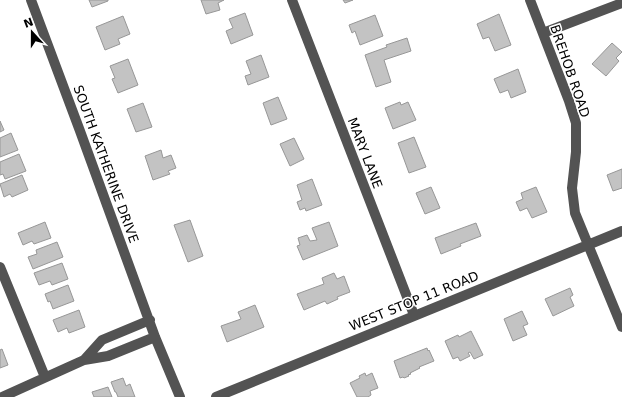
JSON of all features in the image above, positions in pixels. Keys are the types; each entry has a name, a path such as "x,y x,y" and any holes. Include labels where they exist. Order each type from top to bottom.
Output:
{"street":[{"name":"SOUTH KATHERINE DRIVE","path":"31,0 155,337 180,397"},
{"name":"MARY LANE","path":"292,0 414,315"},
{"name":"BREHOB ROAD","path":"530,0 573,112 577,141 572,183 572,198 576,217 622,327"},
{"path":"543,33 622,3"},
{"name":"WEST STOP 11 ROAD","path":"216,397 622,231"},
{"path":"0,267 45,378"},
{"path":"84,360 102,340 150,320"},
{"path":"2,397 84,360 108,356 155,337"}],"building":[{"path":"89,0 108,0 108,1 92,7"},
{"path":"201,0 224,0 218,3 220,10 206,14"},
{"path":"343,0 353,0 345,3"},
{"path":"245,13 253,35 231,44 226,31 233,28 229,19"},
{"path":"499,14 511,45 495,51 489,37 483,39 477,24"},
{"path":"375,15 383,36 360,45 355,31 352,33 349,25"},
{"path":"123,16 130,34 118,39 120,44 105,50 96,27"},
{"path":"407,38 411,51 384,60 391,82 376,87 365,55 387,47 386,45"},
{"path":"612,43 622,52 616,58 619,61 606,76 592,64"},
{"path":"261,55 269,77 248,85 245,76 251,74 246,61"},
{"path":"128,59 138,85 118,93 112,79 115,78 110,66"},
{"path":"518,69 526,92 511,98 508,90 500,93 494,79"},
{"path":"278,97 287,119 271,125 263,103"},
{"path":"400,102 401,105 408,102 416,120 393,129 385,108"},
{"path":"143,103 152,127 136,132 127,109"},
{"path":"0,121 4,130 0,132"},
{"path":"11,133 18,150 0,157 0,138"},
{"path":"414,137 426,167 409,173 398,143"},
{"path":"294,138 304,159 290,166 280,144"},
{"path":"161,150 163,158 171,155 176,168 168,171 170,174 153,180 145,156"},
{"path":"19,154 26,171 5,179 3,174 0,175 0,162"},
{"path":"622,169 622,188 613,191 607,175"},
{"path":"22,175 28,190 12,197 10,194 4,197 0,184"},
{"path":"312,179 322,205 306,211 305,208 300,210 297,202 302,200 297,185"},
{"path":"431,187 440,208 425,214 416,193"},
{"path":"536,187 547,212 532,218 527,208 520,211 516,202 523,199 521,193"},
{"path":"190,220 203,256 188,262 174,225"},
{"path":"45,222 51,238 34,244 32,241 23,245 18,233"},
{"path":"329,222 338,246 303,260 297,246 300,245 298,238 307,235 310,241 317,240 312,228"},
{"path":"476,223 481,236 460,244 461,246 441,254 435,238"},
{"path":"57,242 63,257 33,269 28,257 37,254 36,250"},
{"path":"62,263 68,279 52,285 50,281 39,285 34,273"},
{"path":"334,273 337,279 344,276 350,292 337,297 338,299 327,304 325,301 304,310 297,294 324,284 322,278"},
{"path":"68,285 74,301 53,309 45,294"},
{"path":"570,288 573,295 570,297 574,306 553,316 545,299"},
{"path":"255,305 264,327 227,342 221,326 241,319 238,312"},
{"path":"79,310 85,327 69,333 67,328 58,332 53,320"},
{"path":"522,311 528,324 523,326 527,335 513,341 504,319"},
{"path":"471,331 483,355 474,359 470,352 468,353 470,356 460,361 458,357 453,359 445,341 458,335 459,337"},
{"path":"427,348 434,361 419,367 420,368 410,373 411,374 408,375 409,376 400,378 394,361"},
{"path":"2,349 8,365 0,368 0,350"},
{"path":"365,373 366,376 372,373 378,388 370,391 371,395 368,397 357,397 350,383 360,378 359,376"},
{"path":"123,378 126,386 130,384 135,397 118,397 111,382"},
{"path":"108,387 112,397 94,397 92,392"}]}
